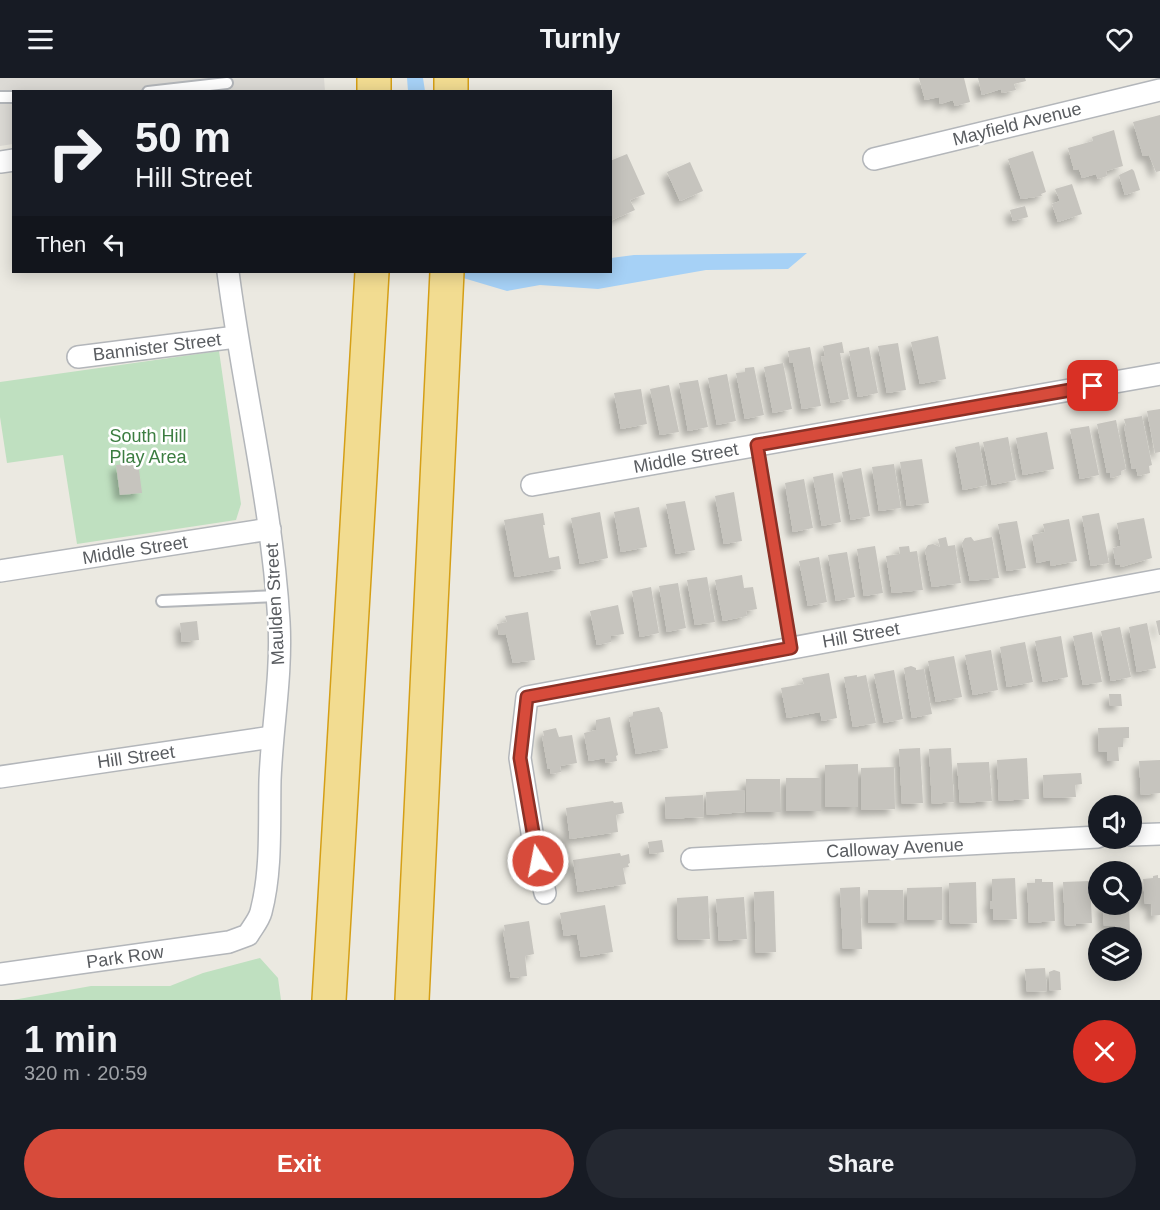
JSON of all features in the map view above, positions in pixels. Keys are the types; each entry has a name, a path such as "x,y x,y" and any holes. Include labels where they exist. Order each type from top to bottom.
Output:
{"highway":[{"path":"328,1000 372,273"},
{"path":"412,1000 447,273"}],"street":[{"name":"Mayfield Avenue","path":"874,159 1160,90"},
{"name":"Maulden Street","path":"228,273 236,337 270,530 280,625 279,691 272,737 267,871 261,914 248,936"},
{"name":"Bannister Street","path":"78,357 236,337"},
{"name":"Middle Street","path":"532,485 1160,374"},
{"name":"Middle Street","path":"0,571 270,530"},
{"name":"Hill Street","path":"545,893 534,845 520,758 527,697 1160,580"},
{"name":"Hill Street","path":"0,777 272,737"},
{"path":"1142,835 1160,834"},
{"name":"Calloway Avenue","path":"692,859 1088,838"},
{"name":"Park Row","path":"0,974 229,942 248,936"}],"lane":[{"path":"166,90 227,83"},
{"path":"757,445 791,648"},
{"path":"162,601 278,596"}],"shaded area":[{"path":"0,78 324,78 325,90 12,90 12,144 0,146"}],"green space":[{"name":"South Hill Play Area","path":"219,351 241,504 236,520 77,544 63,455 7,463 0,417 0,382"},
{"path":"260,958 278,978 281,1000 13,1000 91,986 170,986 203,973"}],"water":[{"path":"407,78 423,78 425,90 408,90"},
{"path":"807,253 788,269 706,270 598,289 540,285 507,291 446,273 612,273 612,258 634,255"}],"building":[{"path":"919,78 964,78 970,102 955,106 953,100 940,104 939,97 925,100"},
{"path":"978,78 1025,78 1026,81 1014,84 1016,90 1002,93 1001,89 982,95"},
{"path":"1160,115 1160,171 1156,172 1149,155 1143,156 1133,122"},
{"path":"1114,130 1123,166 1106,171 1107,176 1098,179 1096,174 1082,178 1079,169 1074,170 1068,148 1093,141 1092,137"},
{"path":"1033,151 1046,192 1041,194 1042,196 1021,199 1008,159"},
{"path":"627,154 645,194 630,200 635,210 612,220 612,160"},
{"path":"690,162 703,191 680,201 667,172"},
{"path":"1132,169 1140,190 1125,195 1119,175"},
{"path":"1072,184 1082,214 1058,222 1052,204 1060,201 1055,189"},
{"path":"1025,206 1028,217 1013,221 1010,210"},
{"path":"938,336 946,379 920,384 911,342"},
{"path":"842,342 844,353 840,353 849,399 831,403 821,357 825,356 823,346"},
{"path":"898,343 906,390 887,393 878,346"},
{"path":"810,347 821,406 802,409 793,362 790,363 788,351"},
{"path":"869,347 878,393 858,397 849,351"},
{"path":"783,363 792,409 773,413 764,367"},
{"path":"754,367 764,415 745,419 736,373 745,372 745,368"},
{"path":"727,374 736,421 717,425 708,378"},
{"path":"698,380 708,427 688,431 679,383"},
{"path":"669,385 679,432 660,435 650,389"},
{"path":"641,389 647,424 621,429 614,393"},
{"path":"1160,409 1160,452 1155,453 1147,411"},
{"path":"1142,416 1152,465 1149,466 1150,473 1138,476 1136,468 1132,469 1124,419"},
{"path":"1116,420 1126,469 1121,471 1121,475 1111,478 1110,473 1107,473 1097,424"},
{"path":"1089,426 1099,475 1080,479 1070,429"},
{"path":"1047,432 1054,469 1023,475 1016,438"},
{"path":"1008,437 1016,480 992,485 983,442"},
{"path":"979,442 987,485 963,490 955,447"},
{"path":"922,459 929,503 907,506 900,462"},
{"path":"138,462 142,493 120,495 116,465"},
{"path":"894,464 901,508 879,511 872,467"},
{"path":"861,468 870,516 851,520 842,472"},
{"path":"833,473 841,522 822,526 813,477"},
{"path":"804,479 813,528 793,532 785,483"},
{"path":"734,492 742,541 724,544 715,496"},
{"path":"685,501 695,550 676,554 666,504"},
{"path":"639,507 647,547 621,552 614,512"},
{"path":"600,512 608,558 580,564 571,518"},
{"path":"543,513 549,558 559,556 561,569 515,577 504,520"},
{"path":"1099,513 1109,563 1091,566 1082,516"},
{"path":"1144,518 1152,558 1121,567 1120,564 1116,565 1113,548 1121,546 1117,523"},
{"path":"1069,519 1077,561 1051,566 1050,560 1037,563 1032,535 1045,532 1043,524"},
{"path":"1017,521 1026,568 1007,571 998,524"},
{"path":"946,537 948,546 955,545 961,583 932,587 925,550 928,545 933,544 940,547 938,539"},
{"path":"971,537 974,541 992,537 999,578 970,581 962,543 965,538"},
{"path":"875,546 883,593 864,596 857,549"},
{"path":"909,546 910,552 917,551 923,590 892,593 886,556 900,554 899,547"},
{"path":"847,552 855,597 836,601 828,555"},
{"path":"819,557 827,602 808,606 799,561"},
{"path":"742,575 744,588 753,587 757,609 746,611 747,616 723,621 715,580"},
{"path":"707,577 715,622 695,625 687,580"},
{"path":"678,583 686,628 667,632 659,586"},
{"path":"651,587 659,633 640,637 632,591"},
{"path":"618,605 624,634 611,636 611,642 597,645 590,611"},
{"path":"528,612 535,660 513,663 506,634 499,635 497,624 507,622 505,616"},
{"path":"1160,620 1160,635 1159,635 1156,621"},
{"path":"197,621 199,640 182,642 180,623"},
{"path":"1147,623 1156,668 1137,672 1129,627"},
{"path":"1120,627 1131,677 1111,681 1101,631"},
{"path":"1092,632 1102,682 1083,685 1073,636"},
{"path":"1061,636 1068,677 1043,682 1035,641"},
{"path":"1025,642 1033,682 1007,687 1000,647"},
{"path":"991,650 998,690 973,695 965,655"},
{"path":"954,656 962,697 936,702 928,661"},
{"path":"911,666 916,670 924,669 932,714 912,718 904,668"},
{"path":"894,670 903,719 884,723 874,674"},
{"path":"829,673 837,718 822,721 820,712 787,718 781,688 804,684 802,678"},
{"path":"857,675 857,677 866,675 876,723 853,727 844,677"},
{"path":"1109,694 1121,694 1122,706 1110,706"},
{"path":"659,707 662,712 668,748 636,754 629,717 633,716 633,712"},
{"path":"610,717 618,755 616,756 617,761 606,763 605,758 589,761 584,733 596,730 596,720"},
{"path":"1129,727 1129,738 1123,738 1123,747 1118,747 1119,761 1107,761 1107,752 1099,752 1098,728"},
{"path":"556,728 559,737 572,735 577,763 560,766 561,772 551,774 542,736 544,736 543,731"},
{"path":"920,748 923,803 902,804 899,749"},
{"path":"951,748 954,802 932,804 929,749"},
{"path":"1027,758 1029,799 999,801 997,760"},
{"path":"1160,760 1160,793 1141,795 1139,761"},
{"path":"989,762 992,801 960,803 957,763"},
{"path":"858,764 858,807 825,807 825,765"},
{"path":"894,767 895,809 861,810 861,768"},
{"path":"1081,773 1082,784 1075,785 1076,797 1044,798 1043,775"},
{"path":"786,778 821,778 821,811 786,811"},
{"path":"746,779 780,779 781,812 746,812"},
{"path":"744,790 745,812 707,815 706,792"},
{"path":"703,795 704,817 666,819 665,797"},
{"path":"613,801 614,803 622,802 624,813 616,815 618,832 570,839 566,808"},
{"path":"662,840 664,852 650,854 648,842"},
{"path":"620,853 621,856 629,854 629,867 623,868 626,884 578,892 573,860"},
{"path":"1158,875 1160,878 1160,915 1152,916 1151,903 1145,904 1143,879"},
{"path":"1015,878 1017,919 993,920 993,909 990,909 992,879"},
{"path":"1035,879 1042,879 1042,882 1053,882 1055,921 1029,923 1027,883 1035,883"},
{"path":"1088,881 1088,915 1092,915 1092,923 1075,924 1076,926 1065,925 1063,882"},
{"path":"976,882 977,923 950,924 949,883"},
{"path":"860,887 862,949 843,949 840,888"},
{"path":"942,887 942,920 907,920 907,888"},
{"path":"868,890 903,890 904,923 868,923"},
{"path":"774,891 776,952 756,953 754,892"},
{"path":"708,896 710,939 678,940 677,898"},
{"path":"744,897 747,939 719,941 716,899"},
{"path":"605,905 613,952 581,957 577,934 564,936 560,913"},
{"path":"1104,915 1129,915 1130,927 1104,926"},
{"path":"529,921 534,954 525,956 527,976 511,978 504,925"},
{"path":"1045,968 1047,991 1027,992 1025,969"},
{"path":"1054,970 1060,972 1061,990 1050,991 1049,972"}],"route":[{"path":"538,861 520,758 527,697 791,648 757,445 1093,386"}]}
